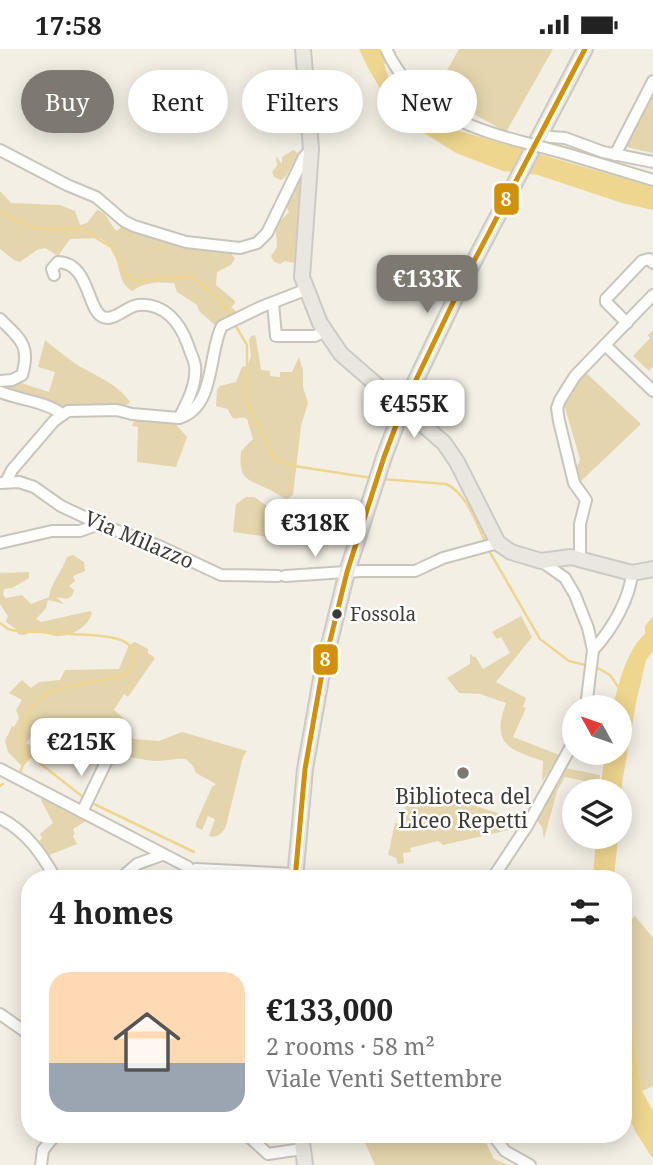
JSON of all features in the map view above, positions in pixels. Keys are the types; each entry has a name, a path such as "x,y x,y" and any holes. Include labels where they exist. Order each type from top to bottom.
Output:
{"main road":[{"path":"303,49 311,149 302,277 305,290 325,331 341,354 444,443 457,462 496,544 511,552 541,561 568,557 632,573 653,569"},
{"path":"296,870 308,745 322,673 348,572 380,467 403,407 460,288 585,49"},
{"path":"302,1143 304,1165"}],"street":[{"path":"386,49 394,66 416,94 450,118 653,180"},
{"path":"615,155 653,81"},
{"path":"538,136 565,138 615,155 653,162"},
{"path":"0,150 96,197 134,226 187,242 240,249 257,243 267,233 304,157 311,149"},
{"path":"627,323 606,299 642,261 649,260 653,263"},
{"path":"54,275 52,269 58,262 77,272 86,282 94,309 103,318 139,305 167,311 173,317 182,329 195,366 191,390 179,418"},
{"path":"0,392 40,403 62,414 68,411 117,410 179,418 189,415 208,381 220,330 228,323 305,290"},
{"path":"580,559 580,524 586,500 574,483 557,408 575,376 653,295"},
{"path":"273,303 276,336 315,336 325,331"},
{"path":"0,319 24,344 26,353 22,375 12,380 0,381"},
{"path":"605,345 653,391"},
{"name":"Via Milazzo","path":"3,482 62,414"},
{"name":"Via Milazzo","path":"3,482 19,482 34,487 61,506 99,524 159,546 221,575 281,576 415,571 443,558 496,544"},
{"path":"0,543 52,531 80,531 99,524"},
{"path":"541,561 565,578 575,595 593,652 588,695"},
{"path":"593,652 630,592 632,573"},
{"path":"82,812 108,758"},
{"path":"498,870 562,762"},
{"path":"0,769 162,855 200,869 214,870"},
{"path":"0,818 20,830 51,870"},
{"path":"130,870 137,864 162,855"},
{"path":"0,1014 21,1029"},
{"path":"41,1165 43,1150 49,1143"},
{"path":"256,1143 268,1154 302,1149"},
{"path":"499,1143 505,1151 530,1165"}],"shaded area":[{"path":"359,49 385,49 386,70 377,70 377,83"},
{"path":"459,49 553,49 506,132 477,116 477,70 447,70"},
{"path":"653,89 653,153 622,146"},
{"path":"424,133 466,133 653,187 653,210 622,203 538,175 503,171 456,153"},
{"path":"293,150 300,154 285,177 281,180 274,177 272,172 277,166 276,156 282,164 282,157"},
{"path":"304,172 302,218 296,239 300,255 294,263 285,261 280,264 274,262 271,256 277,247 276,228 289,212 286,206 297,180"},
{"path":"0,191 11,203 60,205 75,211 80,225 87,223 97,210 104,214 117,231 123,225 161,241 229,252 235,258 231,265 217,272 216,285 234,300 235,303 231,307 238,313 215,325 199,311 197,305 177,292 174,283 152,283 132,291 122,280 113,251 100,238 70,239 58,256 45,248 37,250 20,262 14,260 0,249"},
{"path":"653,330 653,366 649,371 633,356 650,338 648,335"},
{"path":"255,335 261,370 270,371 270,376 280,377 280,372 292,372 299,357 303,370 303,387 308,403 301,426 293,495 287,499 247,479 242,471 241,451 253,439 247,419 234,418 228,409 216,406 217,390 220,386 236,382 242,367 248,365 251,356 249,340"},
{"path":"45,340 76,364 112,385 130,402 123,408 62,408 52,402 1,389 21,383 49,392 55,372 38,367"},
{"path":"586,373 641,424 579,483 575,473 580,459 564,404 570,391"},
{"path":"135,419 173,421 187,437 176,467 137,462 138,427 132,426"},
{"path":"246,497 254,497 270,508 269,537 233,532 236,504"},
{"path":"73,555 84,562 85,571 73,576 75,581 69,586 74,590 72,596 67,599 56,597 64,604 48,600 46,608 36,619 41,622 90,611 92,613 87,623 62,636 37,632 18,634 16,629 6,622 8,616 0,604 0,573 29,572 29,578 12,588 4,589 3,595 6,598 22,595 31,604 49,597 67,557"},
{"path":"521,616 532,637 496,682 526,698 523,707 526,708 513,737 562,756 542,781 543,761 520,753 506,743 502,736 502,717 506,703 480,694 459,693 447,678 470,664 470,653 483,669 510,653 501,637 497,639 492,632"},
{"path":"653,616 653,651 646,660 632,726 632,695 616,695 628,658 645,634 645,626"},
{"path":"135,642 148,649 148,653 155,658 128,697 124,694 114,710 123,718 121,728 134,739 159,741 182,732 247,751 243,757 226,826 217,836 209,836 215,819 208,816 202,830 196,827 212,787 216,784 196,773 186,759 158,761 118,754 75,738 53,724 38,728 26,743 37,749 23,767 8,752 5,741 19,718 16,710 22,700 9,693 22,680 31,688 39,682 60,680 65,670 119,669 129,645"},
{"path":"603,765 625,765 623,779 602,779"},
{"path":"565,768 600,775 600,779 562,779 544,839 542,827 537,821"},
{"path":"413,786 522,822 518,828 443,845 438,841 410,848 411,852 403,853 404,863 398,864 396,858 388,855 395,823 400,824"},
{"path":"43,798 86,821 73,829 77,844 47,856 38,843 42,838 40,834 53,823 41,800"},
{"path":"595,849 617,849 615,870 594,870"},
{"path":"635,916 653,938 653,1086 642,1091 632,1023 632,919"},
{"path":"632,1023 642,1091 653,1111 653,1159 632,1124"},
{"path":"365,1143 486,1143 494,1159 509,1165 375,1165"}],"waterway":[{"path":"0,213 34,228 82,229 111,247 127,276 134,281 192,277 219,298 231,317"},
{"path":"234,323 247,345 247,402 275,459 294,466 372,478"},
{"path":"382,479 446,484 453,488 470,509 486,543"},
{"path":"488,549 540,639 569,661 589,666"},
{"path":"0,623 8,629 21,632 105,636 127,643 133,650 134,660 128,673 66,687 44,696 34,706 22,732 21,742 27,753 83,797"},
{"path":"596,667 610,675 619,688"},
{"path":"20,773 27,753"},
{"path":"92,803 194,852"}],"transit line":[{"name":"8","path":"296,870 305,769 322,673 347,572 384,457 403,407 460,288 585,49"}],"place":[{"name":"Fossola","path":"337,614"},
{"name":"Biblioteca del Liceo Repetti","path":"463,773"}]}
